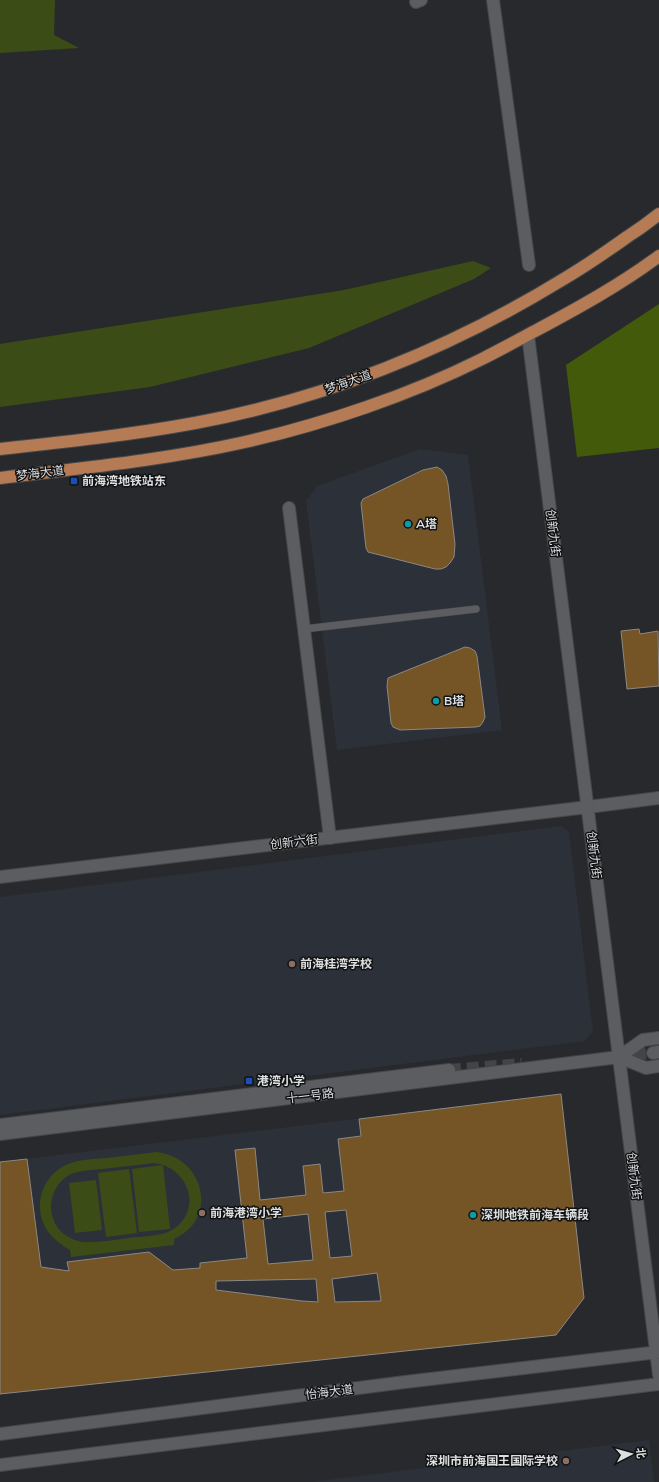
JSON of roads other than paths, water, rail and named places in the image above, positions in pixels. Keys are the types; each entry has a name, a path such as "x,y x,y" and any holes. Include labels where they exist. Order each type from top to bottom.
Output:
{"main road":[{"name":"梦海大道","path":"0,449 138,433 196,423 299,399 341,385 396,364 452,339 524,303 590,264 659,214"},
{"name":"梦海大道","path":"0,478 187,453 244,442 352,412 416,388 481,360 581,307 631,277 659,256"}],"street":[{"path":"494,0 529,265"},
{"name":"创新九街","path":"528,335 619,1057 658,1352 659,1375"},
{"path":"289,508 330,838"},
{"name":"创新六街","path":"0,877 659,798"},
{"name":"十一号路","path":"619,1057 642,1040 659,1038"},
{"name":"十一号路","path":"0,1134 619,1057 646,1068 659,1066"},
{"path":"0,1125 449,1070"},
{"name":"怡海大道","path":"0,1434 405,1382 658,1352"},
{"path":"0,1465 659,1384"}],"lane":[{"path":"304,629 476,609"}],"tunnel":[{"path":"616,1056 653,1053"},
{"path":"449,1070 522,1064"}],"place":[{"name":"前海湾地铁站东","path":"74,481"},
{"name":"A塔","path":"408,524"},
{"name":"B塔","path":"436,701"},
{"name":"前海桂湾学校","path":"292,964"},
{"name":"港湾小学","path":"249,1081"},
{"name":"前海港湾小学","path":"202,1213"},
{"name":"深圳地铁前海车辆段","path":"473,1215"},
{"name":"深圳市前海国王国际学校","path":"566,1461"}]}
